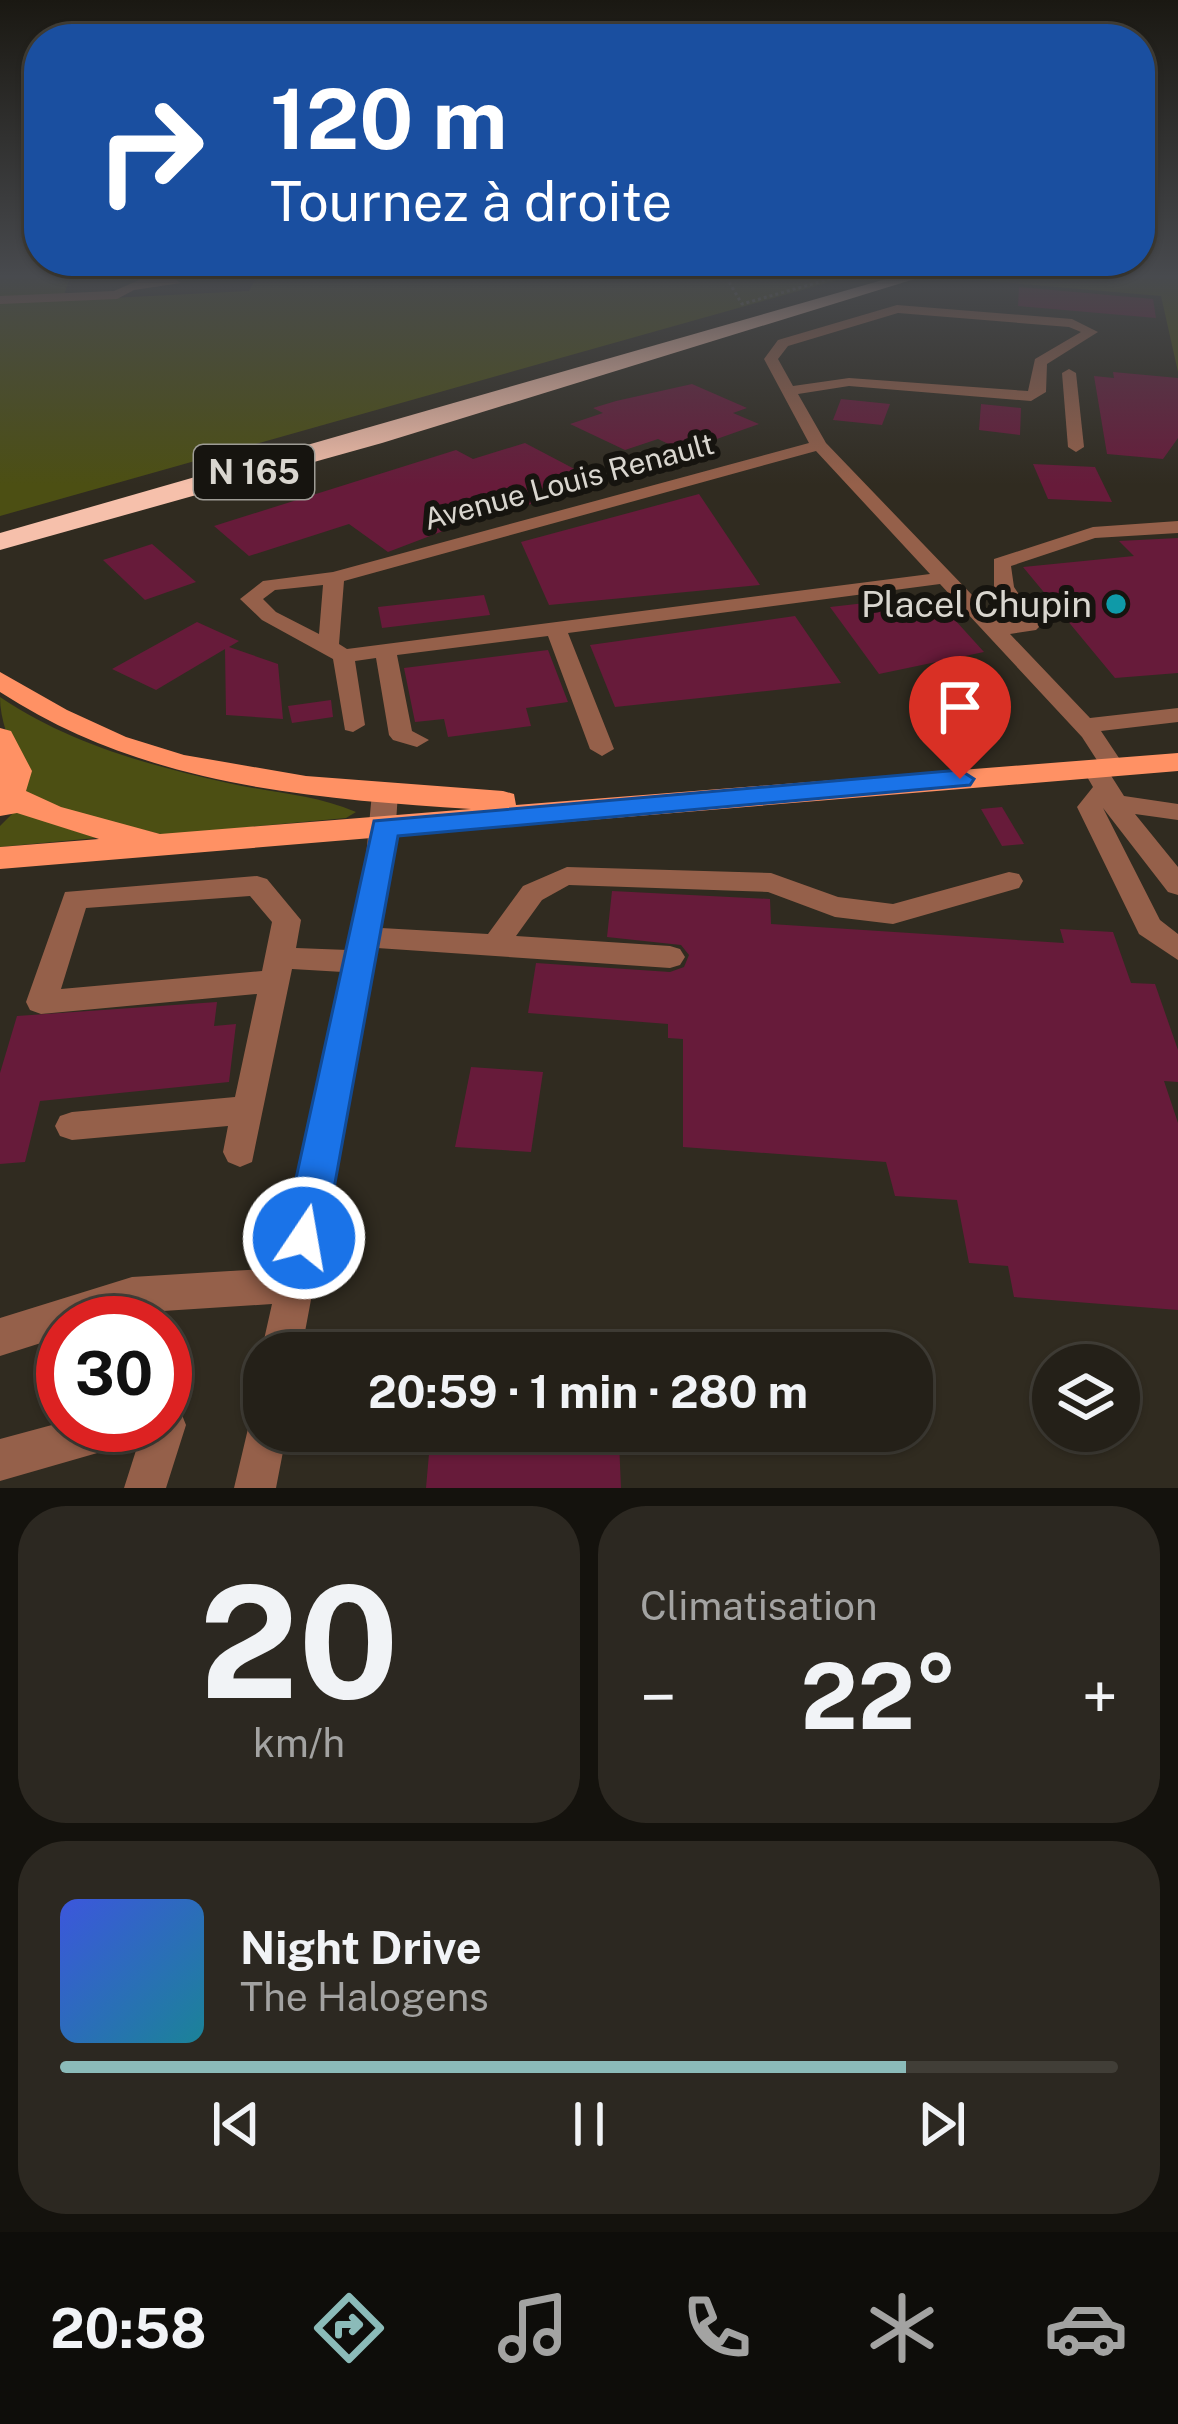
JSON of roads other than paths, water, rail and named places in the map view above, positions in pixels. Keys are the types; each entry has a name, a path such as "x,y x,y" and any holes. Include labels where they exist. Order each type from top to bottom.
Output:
{"highway":[{"name":"N 165","path":"0,528 637,346"},
{"name":"N 165","path":"0,542 673,346"}],"main road":[{"path":"0,680 40,710 115,746 196,771 385,793 520,802 695,799 1108,782 1178,762"},
{"path":"0,737 16,771 4,798 83,824 178,845"},
{"path":"0,857 695,799"}],"street":[{"path":"787,346 774,351 771,358 819,445 1084,725 1136,836 1178,884"},
{"path":"1031,396 1038,392 1040,362 1071,346"},
{"path":"1070,373 1076,447"},
{"path":"788,391 849,382 1072,402"},
{"name":"Avenue Louis Renault","path":"336,651 269,616 250,599 270,585 334,578 819,445"},
{"path":"992,630 1029,626 1004,587 1001,563 1093,533 1178,527"},
{"path":"334,578 336,651 353,725"},
{"path":"336,651 385,650 942,578"},
{"path":"556,629 602,749"},
{"path":"385,650 401,735 417,740"},
{"path":"1084,725 1178,715"},
{"path":"1108,782 1174,814"},
{"path":"1108,782 1090,807 1149,927 1178,949"},
{"path":"285,1332 363,949 384,828 385,793"},
{"path":"497,944 523,898 543,882 568,875 771,883 835,907 893,914 1010,881"},
{"path":"240,1152 248,1110 277,969 287,920 257,886 75,899 40,1002 277,969 363,949 497,944 670,957"},
{"path":"72,1126 248,1110"},
{"path":"0,1337 132,1295 295,1285"},
{"path":"0,1460 36,1450"},
{"path":"145,1488 156,1452"},
{"path":"255,1488 262,1452"}],"place":[{"name":"Placel Chupin","path":"1116,604"}]}
